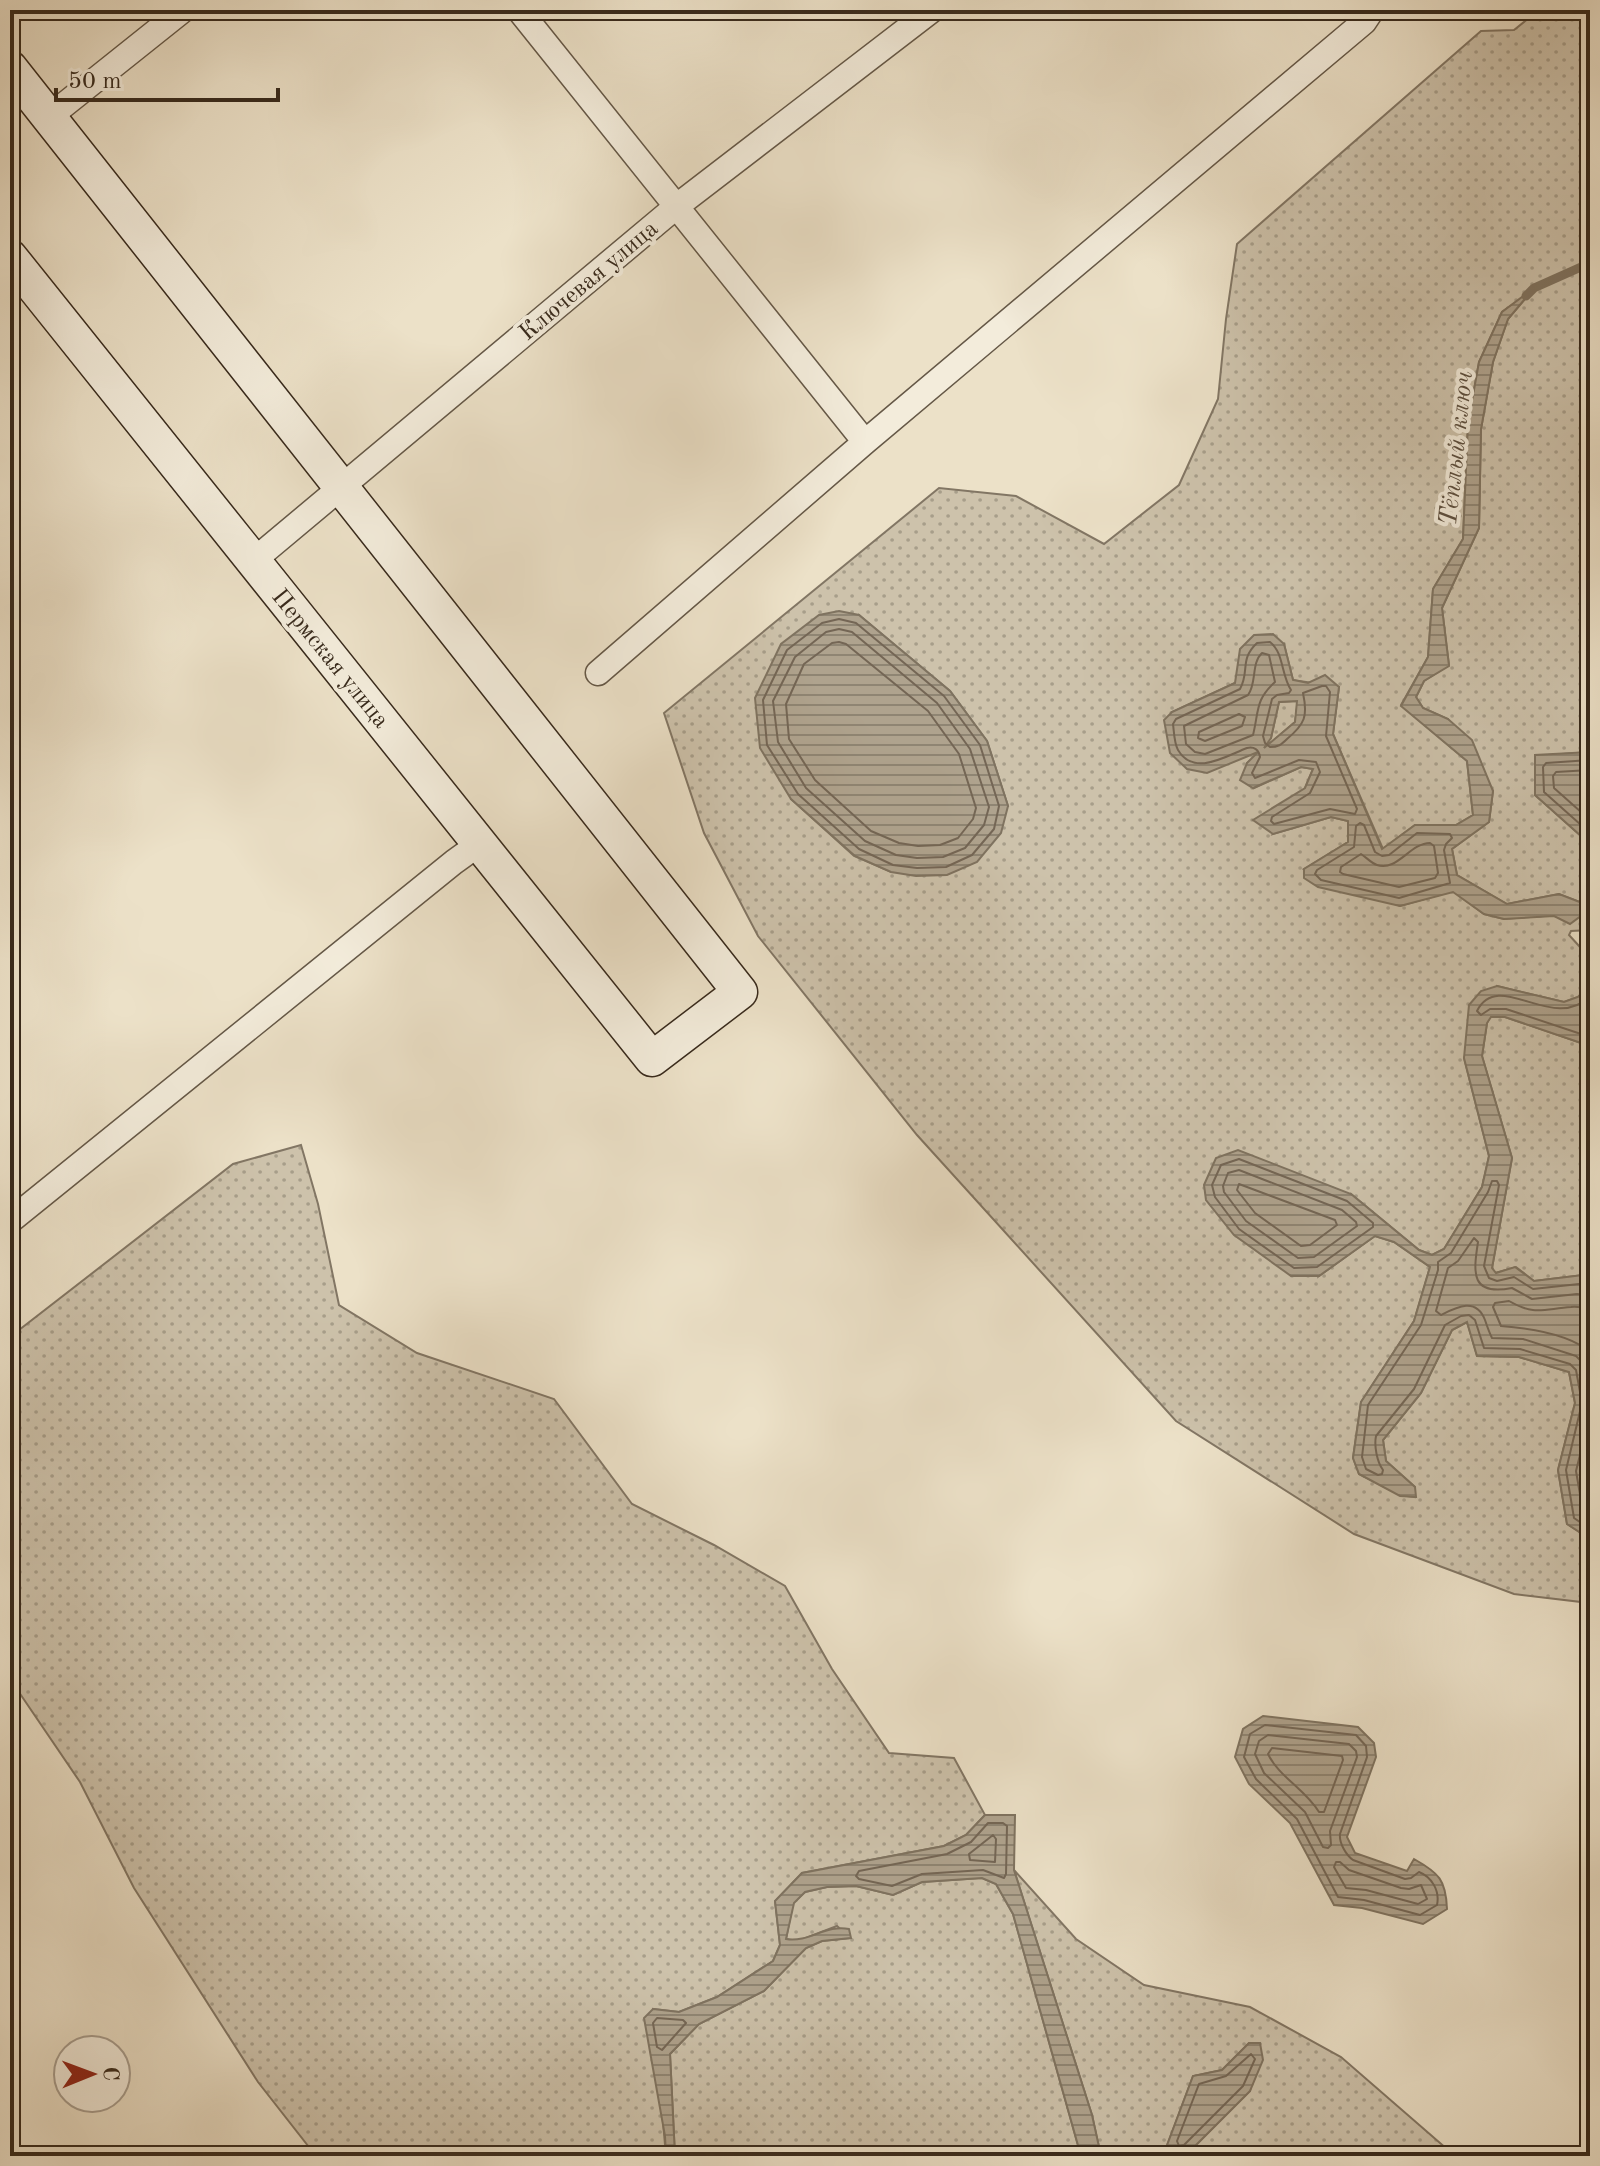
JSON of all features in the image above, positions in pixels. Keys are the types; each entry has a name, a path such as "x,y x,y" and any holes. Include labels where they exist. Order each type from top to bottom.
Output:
{"street":[{"path":"49,117 183,10"},
{"path":"519,10 865,442"},
{"name":"Ключевая улица","path":"253,561 677,206 932,10"},
{"path":"598,673 865,442 1364,22 1372,10"},
{"path":"10,68 342,486"},
{"name":"Пермская улица","path":"10,257 652,1059 740,992 342,486"},
{"path":"10,1221 479,844"}],"shaded area":[{"path":"1539,10 1590,10 1590,752 1535,756 1535,795 1590,844 1590,906 1559,894 1507,904 1457,875 1452,849 1489,822 1493,791 1448,719 1423,708 1416,697 1424,681 1449,665 1442,608 1479,528 1481,429 1493,362 1508,319 1531,292 1502,312 1479,362 1468,423 1463,539 1433,589 1428,657 1401,705 1467,761 1473,815 1456,825 1415,825 1383,849 1333,734 1339,687 1293,680 1284,644 1235,683 1172,712 1271,738 1279,702 1298,701 1295,722 1247,763 1254,788 1301,767 1313,769 1305,788 1273,834 1331,817 1348,821 1348,842 1304,869 1400,906 1453,891 1484,914 1504,919 1590,915 1590,930 1571,931 1569,935 1590,958 1590,985 1578,997 1564,1002 1497,986 1464,1058 1489,1156 1482,1187 1444,1249 1432,1255 1419,1250 1351,1194 1319,1276 1375,1236 1394,1242 1430,1267 1414,1321 1361,1402 1353,1458 1359,1474 1400,1495 1415,1497 1415,1487 1386,1461 1383,1440 1421,1393 1452,1330 1467,1322 1477,1356 1519,1357 1569,1372 1575,1403 1558,1470 1567,1524 1590,1539 1590,1603 1514,1594 1354,1534 1176,1421 917,1135 758,936 704,833 664,713 939,488 1016,496 1104,544 1179,485 1218,399 1237,244 1481,31 1514,30","holes":["859,615 950,691 987,741 1008,806 891,872 854,856 791,799"]},
{"path":"1490,1017 1505,1017 1590,1046 1590,1281 1583,1275 1534,1281 1516,1267 1495,1273 1492,1268 1512,1158 1482,1056"},
{"path":"301,1145 318,1204 339,1305 417,1353 554,1399 632,1504 714,1545 785,1586 832,1669 889,1753 954,1758 985,1815 966,1835 944,1846 802,1873 775,1901 780,1945 773,1961 717,1997 679,2012 653,2009 666,2156 316,2156 258,2082 134,1888 80,1782 10,1679 10,1337 233,1164"},
{"path":"1014,1870 1076,1939 1144,1985 1250,2007 1341,2057 1455,2156 1185,2156 1250,2091 1260,2044 1249,2043 1222,2070 1193,2076 1163,2156 1101,2156 1092,2115"},
{"path":"982,1878 996,1884 1013,1914 1081,2156 675,2156 670,2054 699,2024 764,1991 806,1948 822,1941 850,1938 837,1926 798,1941 786,1939 793,1903 805,1892 856,1886 893,1895 922,1882"}],"water":[{"path":"1534,288 1508,319 1493,362 1481,429 1479,528 1442,608 1449,666 1424,681 1416,697 1423,708 1448,719 1472,740 1493,791 1489,822 1452,849 1457,875 1507,904 1559,894 1590,906 1590,915 1585,913 1570,924 1554,916 1504,919 1484,914 1453,892 1400,906 1318,887 1304,878 1304,869 1348,842 1348,821 1331,817 1273,834 1253,820 1305,788 1313,769 1301,767 1253,788 1240,780 1247,763 1258,752 1207,773 1187,769 1170,753 1164,720 1172,712 1235,683 1240,649 1254,635 1273,634 1284,644 1293,680 1308,683 1325,675 1339,687 1333,734 1382,849 1415,825 1456,825 1473,815 1467,761 1401,706 1428,657 1433,589 1463,539 1468,423 1479,362 1502,312","holes":["1297,701 1295,722 1264,748 1271,738 1279,702"]},
{"path":"839,611 859,615 950,691 987,741 1008,806 1001,833 977,862 947,875 916,876 891,872 855,856 791,799 760,748 755,698 781,644 819,615"},
{"path":"1590,752 1590,844 1535,795 1535,755"},
{"path":"1590,985 1590,1046 1505,1017 1491,1017 1487,1023 1482,1056 1512,1158 1492,1268 1496,1273 1515,1267 1534,1281 1583,1275 1590,1281 1590,1539 1567,1524 1558,1470 1575,1403 1569,1372 1519,1357 1477,1356 1467,1322 1452,1330 1421,1393 1383,1440 1386,1461 1415,1487 1416,1497 1400,1496 1359,1474 1353,1458 1361,1402 1414,1321 1430,1267 1394,1242 1375,1236 1319,1276 1291,1276 1234,1235 1206,1200 1204,1185 1216,1158 1238,1150 1351,1194 1419,1250 1432,1255 1444,1249 1482,1187 1489,1156 1464,1058 1469,1005 1481,991 1497,986 1564,1002 1578,997"},
{"path":"1263,1716 1358,1727 1374,1743 1376,1757 1347,1837 1355,1853 1407,1871 1414,1859 1430,1869 1443,1884 1447,1909 1423,1924 1362,1908 1334,1905 1290,1823 1249,1784 1235,1757 1243,1729"},
{"path":"985,1815 1015,1815 1014,1870 1092,2115 1101,2156 1081,2156 1013,1914 996,1884 982,1878 922,1882 893,1895 856,1886 805,1892 794,1903 786,1939 794,1940 841,1928 849,1929 851,1938 822,1941 806,1948 764,1991 699,2024 670,2054 675,2156 666,2156 644,2018 653,2009 679,2012 717,1997 773,1961 780,1945 775,1901 802,1873 944,1846 966,1835"},
{"path":"1249,2043 1260,2043 1263,2060 1250,2091 1185,2156 1163,2156 1193,2076 1222,2070"}],"waterway":[{"name":"Тёплый ключ","path":"1526,296 1534,288 1590,263"}]}
